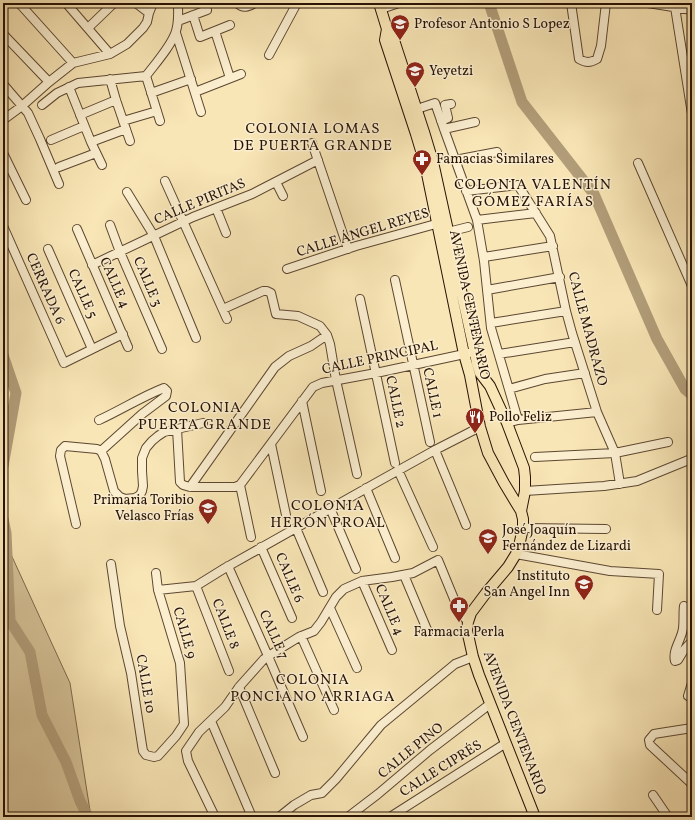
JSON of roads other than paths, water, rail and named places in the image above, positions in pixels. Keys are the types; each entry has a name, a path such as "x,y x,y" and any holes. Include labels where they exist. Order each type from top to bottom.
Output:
{"main road":[{"name":"AVENIDA CENTENARIO","path":"380,6 387,28 393,37 433,162 443,226 469,353 470,375 483,439 491,459 521,511"},
{"name":"AVENIDA CENTENARIO","path":"387,28 385,40 416,134 443,226"},
{"name":"AVENIDA CENTENARIO","path":"469,353 476,363 480,373 490,386 507,423 524,468 525,491 521,511 523,528 516,554 508,567 471,613 467,631 473,659 535,817"},
{"path":"470,375 480,373"}],"street":[{"path":"19,3 73,63"},
{"path":"66,3 110,54"},
{"path":"88,28 114,4 113,3"},
{"path":"136,3 149,13"},
{"path":"3,120 73,63 110,54 127,44 144,28 153,3"},
{"path":"42,105 57,93 78,83 146,76 169,45 176,32 178,21 178,3"},
{"path":"178,21 207,10 205,3"},
{"path":"237,3 246,8 255,3"},
{"path":"269,55 297,3"},
{"path":"380,6 400,3"},
{"path":"571,3 580,59 584,62 590,62 596,59 601,46 606,3"},
{"path":"648,3 692,10"},
{"path":"675,7 692,109"},
{"path":"193,15 200,37 230,25"},
{"path":"215,31 230,78"},
{"path":"176,32 201,112"},
{"path":"3,34 49,82"},
{"path":"683,57 692,59"},
{"path":"195,92 241,74"},
{"path":"146,76 160,120"},
{"path":"110,79 130,142"},
{"path":"151,93 191,79"},
{"path":"3,84 28,113 59,184"},
{"path":"69,87 84,126 102,165"},
{"path":"80,115 116,100"},
{"path":"417,109 436,103 441,121 477,220 484,257 491,323 518,420"},
{"path":"441,121 448,118 444,105 451,104"},
{"path":"91,142 124,125 157,111"},
{"path":"444,129 475,122"},
{"path":"51,140 84,126"},
{"path":"312,142 348,249"},
{"path":"455,160 497,152"},
{"path":"3,153 26,200"},
{"path":"60,167 96,153"},
{"name":"CALLE PIRITAS","path":"92,265 184,222 252,194 318,160"},
{"path":"638,163 692,286"},
{"path":"165,181 227,319"},
{"path":"276,182 283,196"},
{"name":"CALLE MADRAZO","path":"466,191 518,185 550,236 560,277 566,311 597,412 614,453 620,484"},
{"path":"127,192 154,236 196,338"},
{"path":"216,208 226,233"},
{"path":"477,220 536,213"},
{"name":"CALLE 3","path":"110,225 120,252 162,349"},
{"name":"CERRADA 6","path":"3,226 64,363 92,349"},
{"name":"CALLE ÁNGEL REYES","path":"287,269 348,249 443,226 468,227"},
{"name":"CALLE 4","path":"77,229 128,347"},
{"path":"484,257 552,246"},
{"name":"CALLE 5","path":"48,249 92,349"},
{"path":"487,290 560,277"},
{"name":"CALLE 1","path":"395,280 430,442"},
{"path":"223,309 263,290 271,293 276,314 298,316 320,326 327,335 330,344 336,380 357,474"},
{"name":"CALLE 2","path":"360,300 397,466 433,548"},
{"path":"491,323 566,311"},
{"path":"92,349 123,334"},
{"path":"190,487 275,367 289,356 311,346 327,335"},
{"path":"499,354 575,342"},
{"name":"CALLE PRINCIPAL","path":"240,485 313,387 322,383 469,353"},
{"path":"509,388 545,379 585,373"},
{"path":"99,420 154,392 164,388 167,391 166,396 142,414 101,451"},
{"path":"302,401 321,490"},
{"path":"507,423 518,420 597,412"},
{"path":"76,524 60,456 61,450 65,446 97,449 101,451 105,459 114,491 120,497 125,499 135,498 140,495 142,491 142,458 146,448 152,440 164,432 203,423"},
{"path":"158,590 196,586 228,566 366,488 397,466 435,450 480,427"},
{"path":"177,429 180,482 190,487 235,487 240,485 251,537"},
{"path":"535,457 614,453 668,442"},
{"path":"271,444 286,515"},
{"path":"435,450 466,525"},
{"path":"525,491 620,484 637,481 691,459"},
{"path":"366,488 395,558"},
{"path":"330,508 356,570"},
{"path":"296,528 323,592"},
{"path":"523,528 606,529"},
{"name":"CALLE 6","path":"261,547 292,618"},
{"path":"516,554 610,571 659,574 657,610"},
{"path":"215,817 188,761 186,751 199,732 224,707 239,687 268,656 301,636 314,631 336,597 344,589 362,581 413,573 438,560 459,611 468,622"},
{"name":"CALLE 10","path":"112,564 120,626 131,673 143,751 146,755 154,757 158,756 176,736 184,724"},
{"name":"CALLE 7","path":"228,566 303,737"},
{"name":"CALLE 9","path":"156,573 158,590 180,663 184,724"},
{"path":"404,575 428,632"},
{"name":"CALLE 4","path":"362,581 392,650"},
{"name":"CALLE 8","path":"196,586 229,671"},
{"path":"684,606 683,628 680,640 675,650 675,661 678,660 692,641"},
{"path":"330,608 357,668"},
{"path":"301,636 334,710"},
{"path":"279,817 294,805 311,795 322,793 336,779 381,725 455,664 473,659"},
{"path":"692,683 688,696 692,698"},
{"path":"239,687 274,773"},
{"name":"CALLE PINO","path":"348,817 430,750 490,704"},
{"path":"211,720 252,817"},
{"path":"692,728 654,734 649,740 650,745 692,784"},
{"name":"CALLE CIPRÉS","path":"390,817 506,743"},
{"path":"654,795 668,817"}],"waterway":[{"path":"489,3 522,102 594,194 657,339 685,389 692,395"},
{"path":"3,355 16,393 3,466"},
{"path":"3,519 6,533 10,621 30,652 42,715 66,762 80,801 88,817"}],"place":[{"name":"Profesor Antonio S Lopez","path":"400,41"},
{"name":"Yeyetzi","path":"415,88"},
{"name":"Famacias Similares","path":"422,176"},
{"name":"Pollo Feliz","path":"475,434"},
{"name":"Primaria Toribio Velasco Frías","path":"208,525"},
{"name":"José Joaquín Fernández de Lizardi","path":"488,555"},
{"name":"Instituto San Angel Inn","path":"584,601"},
{"name":"Farmacia Perla","path":"459,623"}],"district":[{"name":"COLONIA LOMAS DE PUERTA GRANDE","path":"313,138"},
{"name":"COLONIA VALENTÍN GÓMEZ FARÍAS","path":"533,194"},
{"name":"COLONIA PUERTA GRANDE","path":"205,416"},
{"name":"COLONIA HERÓN PROAL","path":"328,514"},
{"name":"COLONIA PONCIANO ARRIAGA","path":"313,688"}]}
